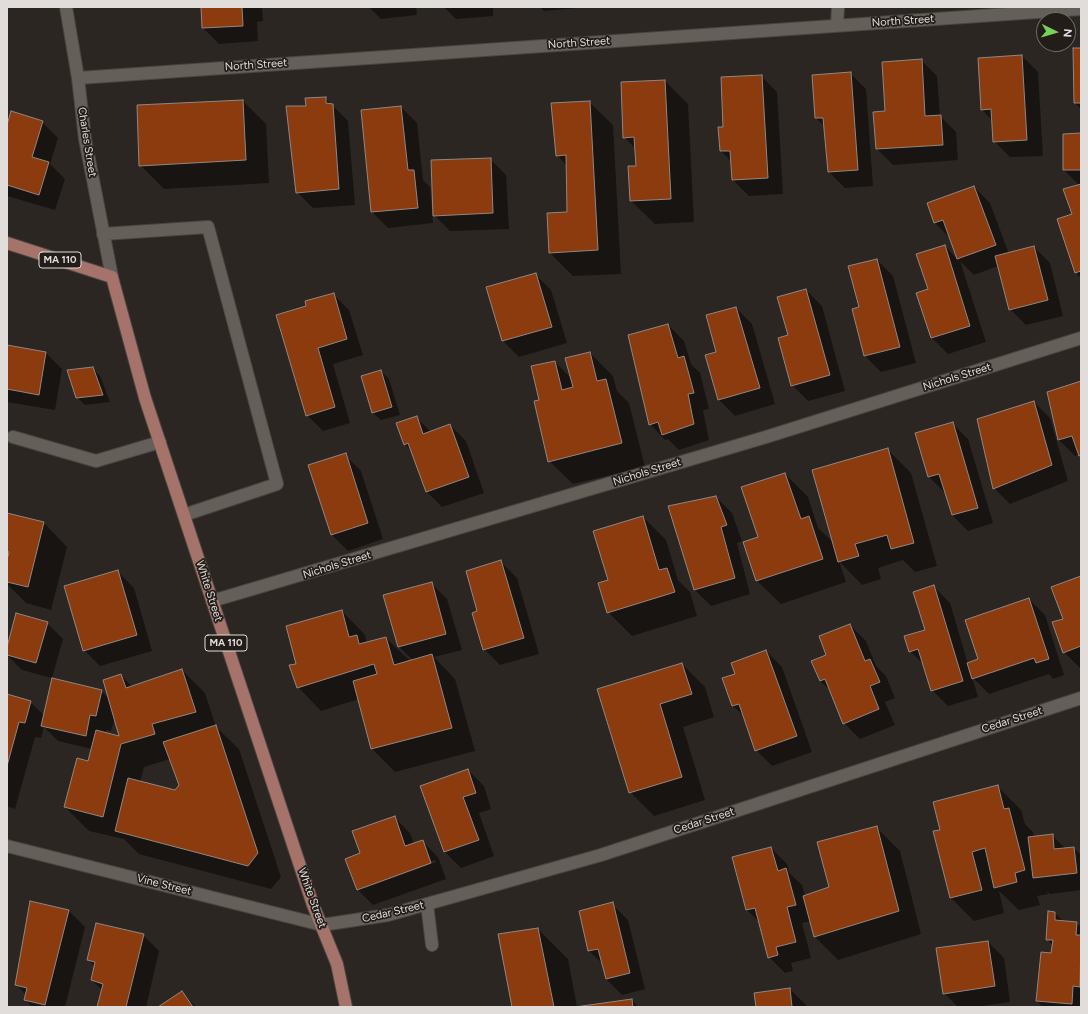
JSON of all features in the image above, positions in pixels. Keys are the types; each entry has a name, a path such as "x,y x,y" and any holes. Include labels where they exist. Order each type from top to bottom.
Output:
{"main road":[{"name":"MA 110","path":"7,243 112,277"},
{"name":"White Street","path":"112,277 145,398 308,890 337,964 346,1007"}],"street":[{"name":"Charles Street","path":"66,7 78,78 85,139 112,277"},
{"path":"837,25 838,7"},
{"name":"North Street","path":"78,78 1081,9"},
{"path":"103,234 208,227 277,484 184,515"},
{"name":"Nichols Street","path":"212,601 766,437 1081,338"},
{"path":"13,437 96,462 160,442"},
{"name":"Cedar Street","path":"322,925 388,915 601,855 1081,698"},
{"name":"Vine Street","path":"7,846 322,925"},
{"path":"427,904 432,945"}],"building":[{"path":"201,7 242,7 243,26 202,28"},
{"path":"1076,48 1081,48 1081,103 1074,103 1073,52 1076,52"},
{"path":"1022,55 1027,140 993,142 991,109 981,110 978,58"},
{"path":"922,59 925,116 941,115 943,145 876,149 873,112 885,111 882,62"},
{"path":"851,72 858,170 828,172 823,118 815,118 812,75"},
{"path":"762,75 768,178 732,180 730,151 720,151 718,127 723,127 721,77"},
{"path":"665,80 671,199 630,201 628,166 636,166 634,137 623,138 621,82"},
{"path":"326,97 326,103 333,104 339,189 296,193 286,106 306,106 305,98"},
{"path":"243,100 246,160 139,166 137,105"},
{"path":"590,101 598,250 549,253 547,213 567,212 566,155 556,156 551,103"},
{"path":"401,106 408,170 414,170 418,208 371,212 361,110"},
{"path":"11,111 43,121 32,157 49,162 39,195 7,185 7,125"},
{"path":"1081,133 1081,170 1063,170 1063,134"},
{"path":"491,158 493,213 433,216 431,160"},
{"path":"1081,184 1081,271 1075,273 1057,219 1072,214 1063,189"},
{"path":"974,186 996,245 957,259 943,220 934,223 927,203"},
{"path":"945,245 970,326 931,338 916,293 928,289 916,254"},
{"path":"1034,246 1048,300 1009,310 995,256"},
{"path":"877,259 900,347 864,356 852,309 859,307 848,266"},
{"path":"536,273 552,327 502,341 486,287"},
{"path":"806,289 830,375 791,386 778,338 788,335 777,297"},
{"path":"334,293 347,339 318,348 335,407 306,416 276,315 306,306 305,301"},
{"path":"736,307 760,388 718,400 705,355 716,352 706,315"},
{"path":"668,324 678,358 684,356 694,393 688,394 694,424 662,435 658,422 649,425 628,335"},
{"path":"7,345 46,352 39,395 7,389"},
{"path":"590,352 597,381 606,379 622,443 548,462 534,401 539,400 531,366 555,361 562,390 573,387 565,358"},
{"path":"93,367 103,395 76,398 67,370"},
{"path":"381,370 392,407 372,413 361,376"},
{"path":"1081,381 1081,455 1079,456 1072,436 1058,440 1047,392"},
{"path":"1034,401 1052,465 993,489 977,419"},
{"path":"417,416 423,434 450,424 469,477 426,492 408,443 404,445 396,423"},
{"path":"953,422 978,508 952,515 939,474 928,477 915,433"},
{"path":"888,448 914,543 891,549 887,535 855,544 859,556 838,562 812,470"},
{"path":"346,453 368,523 331,535 308,465"},
{"path":"785,473 801,519 809,516 823,559 756,581 743,542 758,537 741,487"},
{"path":"716,496 727,525 721,527 735,578 694,590 668,506"},
{"path":"7,513 44,522 28,587 7,582 7,560 9,552 7,551"},
{"path":"643,516 659,570 667,568 675,592 607,613 598,583 608,580 593,531"},
{"path":"501,560 524,638 483,650 472,613 477,611 466,571"},
{"path":"118,570 137,635 83,651 64,586"},
{"path":"1081,576 1081,646 1063,653 1052,622 1063,619 1051,587"},
{"path":"432,582 446,634 398,647 383,595"},
{"path":"934,585 963,681 931,691 918,649 909,652 904,636 925,630 913,592"},
{"path":"1029,598 1049,659 1036,663 1034,658 972,679 967,663 978,659 965,620"},
{"path":"342,610 349,637 357,635 359,644 386,637 394,665 432,654 452,728 371,749 353,681 377,674 374,664 297,688 289,665 296,664 286,626"},
{"path":"16,613 48,622 36,663 7,655 7,647"},
{"path":"850,624 865,661 870,659 880,682 870,686 879,709 843,724 825,679 820,681 811,661 826,655 819,636"},
{"path":"766,650 797,736 755,751 739,704 732,706 722,678 735,674 731,663"},
{"path":"682,663 692,694 660,704 682,777 629,793 597,689"},
{"path":"182,669 196,712 152,724 155,734 121,744 103,817 64,807 77,758 88,761 96,730 119,736 103,680 121,674 126,688"},
{"path":"52,678 102,690 96,716 90,715 86,736 41,726"},
{"path":"7,694 31,701 25,723 19,722 7,766"},
{"path":"216,725 258,853 248,866 115,831 128,778 175,790 179,785 163,742"},
{"path":"468,769 476,793 463,797 479,840 444,852 420,786"},
{"path":"998,785 1004,809 1009,808 1025,870 1015,873 1017,882 994,888 985,848 972,852 982,890 950,898 933,831 940,830 933,802"},
{"path":"395,816 405,846 423,840 431,863 357,890 345,859 360,853 352,831"},
{"path":"877,826 899,911 814,937 803,896 829,887 817,842"},
{"path":"1053,834 1054,849 1074,847 1077,873 1033,878 1028,837"},
{"path":"771,847 778,871 786,868 796,905 787,907 796,942 776,947 778,955 768,958 755,908 746,910 732,857"},
{"path":"30,901 69,910 45,1005 24,1000 27,988 15,985"},
{"path":"613,902 630,973 606,979 598,949 588,951 579,911"},
{"path":"1048,911 1055,912 1055,920 1077,922 1076,935 1081,935 1080,987 1073,986 1072,1004 1036,1001 1041,952 1051,953 1053,940 1046,940"},
{"path":"96,923 144,934 126,1007 97,1007 103,984 91,980 95,962 87,960"},
{"path":"538,928 554,1007 512,1007 498,934"},
{"path":"988,941 995,986 943,994 936,948"},
{"path":"790,988 792,1007 756,1007 754,993"},
{"path":"182,991 193,1007 158,1007"},
{"path":"632,999 633,1007 575,1007"}]}
